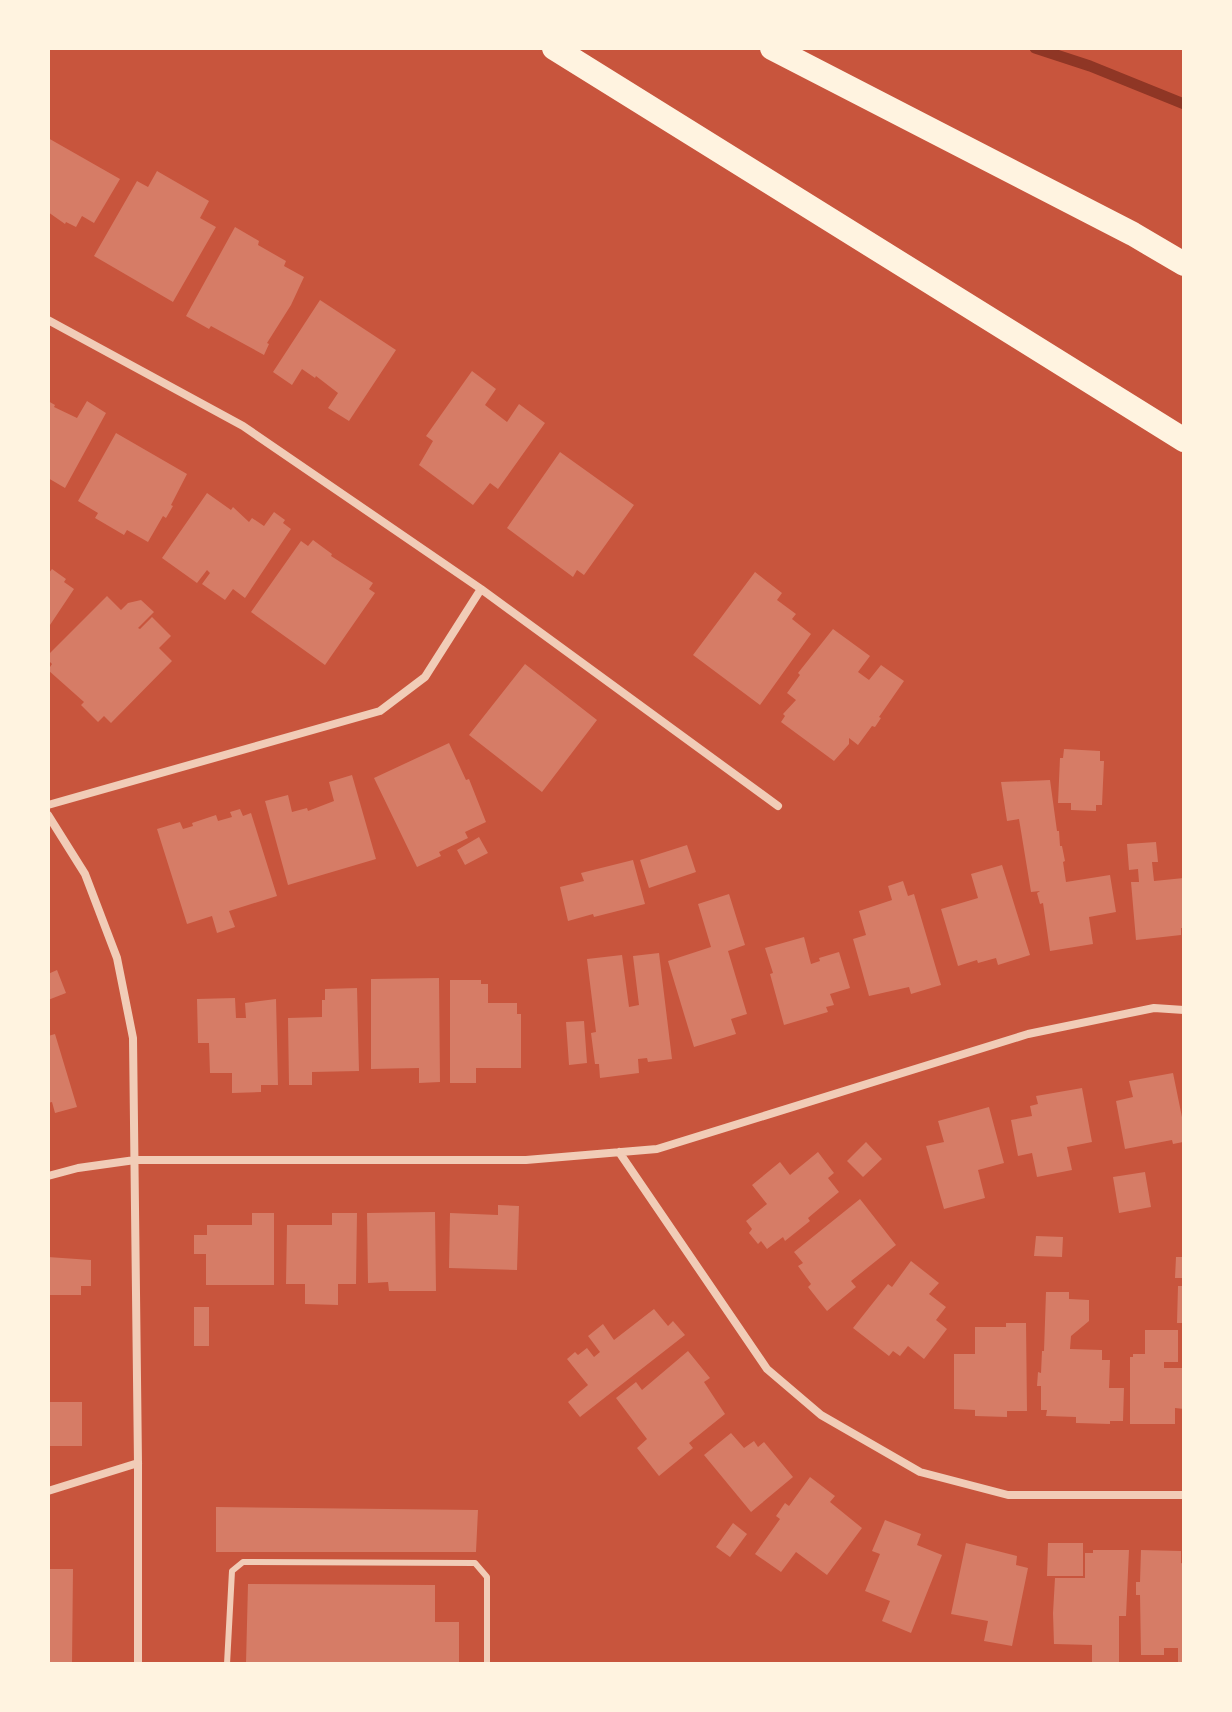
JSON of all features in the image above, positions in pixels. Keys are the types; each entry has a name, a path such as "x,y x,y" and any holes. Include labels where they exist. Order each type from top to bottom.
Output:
{"highway":[{"path":"554,48 1184,440"},
{"path":"772,48 1133,234 1184,264"}],"street":[{"path":"48,320 243,426 481,589 778,806"},
{"path":"48,805 380,711 425,677 481,589"},
{"path":"48,815 85,874 117,958 133,1038 138,1664"},
{"path":"48,1176 78,1168 135,1160 526,1160 657,1149 1028,1034 1154,1008 1184,1010"},
{"path":"619,1152 767,1369 821,1415 920,1472 1008,1495 1184,1495"},
{"path":"48,1491 138,1463"}],"lane":[{"path":"227,1664 232,1571 243,1562 475,1563 487,1577 487,1664"}],"building":[{"path":"48,138 120,179 94,223 82,216 76,227 65,224 48,212"},
{"path":"157,171 209,201 200,218 216,227 173,302 94,256 137,181 148,187"},
{"path":"235,227 286,261 284,266 304,277 267,343 264,355 186,316"},
{"path":"320,300 396,350 349,421 328,408 338,393 316,376 302,369 292,385 273,372"},
{"path":"472,371 496,389 485,405 507,422 519,404 545,423 498,489 490,483 473,505 419,465 433,441 426,436"},
{"path":"48,401 77,418 87,401 106,413 65,488 48,478"},
{"path":"116,433 187,474 173,506 166,518 163,516 148,542 127,530 124,535 95,518 98,513 78,501"},
{"path":"560,452 634,505 584,575 577,570 573,577 507,528"},
{"path":"207,493 231,510 233,507 249,522 252,518 264,526 274,512 291,529 245,598 233,589 225,600 202,584 210,573 207,570 197,583 162,558"},
{"path":"313,540 331,556 373,583 369,589 375,593 325,665 251,612 301,541 308,546"},
{"path":"52,569 74,589 48,628 48,574"},
{"path":"755,572 782,593 777,600 796,614 792,619 811,634 760,705 693,655"},
{"path":"107,596 121,610 128,603 141,600 154,612 138,628 152,617 171,636 159,648 172,661 111,723 104,716 98,722 81,705 84,702 48,670 52,664 48,655"},
{"path":"833,629 870,656 858,672 869,680 881,665 904,681 875,727 872,726 858,745 849,738 849,744 834,761 781,722 785,716 783,714 796,700 787,693 800,675 798,673"},
{"path":"525,664 597,720 542,792 469,735"},
{"path":"449,743 466,780 469,779 486,822 465,832 468,838 439,852 441,856 417,867 374,778"},
{"path":"1064,749 1100,751 1100,761 1104,761 1102,805 1096,805 1096,811 1071,810 1071,803 1058,803 1060,758 1063,758"},
{"path":"352,775 376,859 288,885 265,801 288,795 292,812 307,808 308,811 334,801 329,782"},
{"path":"1050,780 1066,882 1110,875 1116,912 1089,917 1093,944 1050,951 1043,903 1040,904 1037,893 1040,891 1031,892 1019,819 1007,821 1001,782"},
{"path":"240,809 243,816 251,813 277,896 229,911 235,927 217,933 212,916 187,924 157,829 180,822 183,829 216,815 218,821 232,817 230,812"},
{"path":"479,837 488,853 465,865 457,850"},
{"path":"1156,842 1158,862 1152,862 1154,881 1184,878 1184,928 1181,928 1181,935 1136,940 1131,882 1139,882 1138,869 1129,870 1127,844"},
{"path":"687,845 696,872 649,888 640,860"},
{"path":"633,860 645,904 568,921 560,887 584,881 581,873"},
{"path":"1002,865 1030,955 998,965 996,958 958,966 941,909 978,898 971,874"},
{"path":"903,881 908,896 914,894 941,985 911,994 909,987 869,996 853,939 866,935 859,911 892,900 888,886"},
{"path":"729,894 745,945 728,951 747,1014 731,1019 736,1034 694,1047 668,961 711,947 698,904"},
{"path":"804,937 811,964 839,952 850,988 830,994 834,1005 826,1007 828,1012 784,1025 765,948"},
{"path":"659,953 672,1059 648,1062 647,1058 638,1059 639,1073 600,1078 591,1033 596,1032 587,959 622,955 629,1007 639,1005 633,956"},
{"path":"57,970 66,993 48,1000 48,974"},
{"path":"439,978 440,1082 419,1083 419,1068 371,1069 371,979"},
{"path":"450,980 481,980 481,984 488,984 488,1003 517,1003 517,1014 521,1014 521,1068 476,1068 476,1083 450,1083"},
{"path":"357,988 359,1071 312,1072 312,1085 289,1085 288,1018 322,1017 325,989"},
{"path":"235,998 236,1018 246,1018 245,1003 276,999 278,1085 261,1085 261,1092 232,1093 232,1073 210,1073 209,1043 198,1043 197,999"},
{"path":"584,1021 587,1063 569,1065 566,1022"},
{"path":"55,1034 77,1107 55,1113 52,1102 48,1103 48,1036"},
{"path":"1173,1073 1184,1127 1183,1142 1173,1144 1172,1140 1125,1149 1116,1101 1133,1097 1129,1081"},
{"path":"1082,1088 1092,1142 1067,1147 1072,1170 1037,1177 1032,1153 1018,1156 1011,1120 1032,1116 1030,1106 1038,1104 1036,1096"},
{"path":"989,1107 1004,1163 978,1170 985,1198 944,1209 926,1146 944,1142 938,1121"},
{"path":"866,1142 882,1159 863,1177 847,1161"},
{"path":"818,1152 834,1173 828,1178 839,1192 785,1241 783,1237 767,1249 761,1241 758,1244 749,1233 752,1229 746,1221 767,1204 752,1185 780,1162 790,1175"},
{"path":"1145,1172 1151,1207 1119,1213 1113,1177"},
{"path":"860,1199 896,1245 851,1281 856,1287 827,1311 808,1287 811,1284 798,1266 803,1263 794,1252"},
{"path":"498,1205 519,1206 517,1270 449,1268 450,1213 498,1215"},
{"path":"435,1212 436,1291 389,1291 388,1282 368,1283 367,1213"},
{"path":"252,1213 274,1213 274,1285 206,1285 206,1254 194,1254 194,1235 207,1235 207,1225 252,1225"},
{"path":"332,1213 357,1213 356,1284 338,1284 338,1305 305,1304 305,1284 286,1284 287,1225 332,1225"},
{"path":"1036,1236 1063,1237 1062,1257 1034,1256"},
{"path":"48,1257 91,1260 91,1286 81,1286 81,1295 48,1295"},
{"path":"1176,1257 1184,1257 1184,1278 1175,1278"},
{"path":"911,1261 939,1283 929,1294 946,1307 936,1320 947,1329 924,1359 908,1346 900,1356 893,1351 889,1356 853,1328 888,1284 892,1287"},
{"path":"1178,1286 1184,1286 1184,1323 1177,1323"},
{"path":"1046,1292 1069,1292 1069,1299 1089,1300 1089,1321 1071,1336 1070,1349 1102,1350 1102,1360 1110,1360 1109,1388 1124,1388 1123,1421 1110,1421 1110,1424 1076,1423 1076,1417 1046,1416 1047,1410 1041,1410 1041,1386 1037,1386 1044,1351"},
{"path":"194,1307 209,1307 209,1346 194,1346"},
{"path":"654,1309 668,1326 673,1321 685,1335 580,1417 568,1402 588,1385 567,1359 587,1348 594,1357 600,1352 588,1336 603,1324 614,1340"},
{"path":"1006,1323 1026,1323 1027,1411 1007,1411 1007,1417 975,1416 975,1410 954,1409 954,1354 975,1354 975,1327 1006,1327"},
{"path":"1145,1330 1178,1330 1178,1362 1164,1362 1164,1368 1184,1368 1184,1409 1175,1408 1175,1424 1130,1424 1130,1357 1145,1354"},
{"path":"688,1351 710,1378 704,1382 725,1414 689,1443 693,1448 659,1476 637,1448 647,1439 616,1398 636,1382 642,1390"},
{"path":"48,1402 82,1402 82,1446 48,1446"},
{"path":"731,1433 744,1448 754,1441 758,1447 764,1442 793,1477 751,1512 704,1455"},
{"path":"810,1477 835,1496 830,1502 862,1528 827,1575 796,1552 781,1572 755,1554 780,1519 776,1516 785,1503 789,1506"},
{"path":"216,1507 478,1510 476,1552 216,1552"},
{"path":"885,1520 921,1534 917,1545 942,1555 911,1633 882,1621 890,1601 865,1591 880,1554 872,1551"},
{"path":"733,1523 747,1534 730,1557 716,1547"},
{"path":"966,1543 1017,1556 1016,1565 1028,1568 1012,1646 984,1641 988,1621 951,1614"},
{"path":"1048,1543 1083,1543 1083,1576 1047,1576"},
{"path":"1093,1550 1129,1550 1126,1616 1119,1616 1119,1664 1092,1664 1092,1645 1054,1644 1055,1578 1085,1578 1085,1553 1093,1553"},
{"path":"1141,1550 1181,1551 1181,1563 1184,1564 1184,1664 1178,1664 1178,1648 1164,1648 1164,1655 1141,1655 1140,1595 1136,1595 1136,1582 1140,1582"},
{"path":"48,1569 73,1569 72,1664 48,1664"},
{"path":"248,1584 435,1585 435,1622 459,1622 459,1664 246,1663"}],"waterway":[{"path":"1035,48 1090,66 1184,104"}]}
